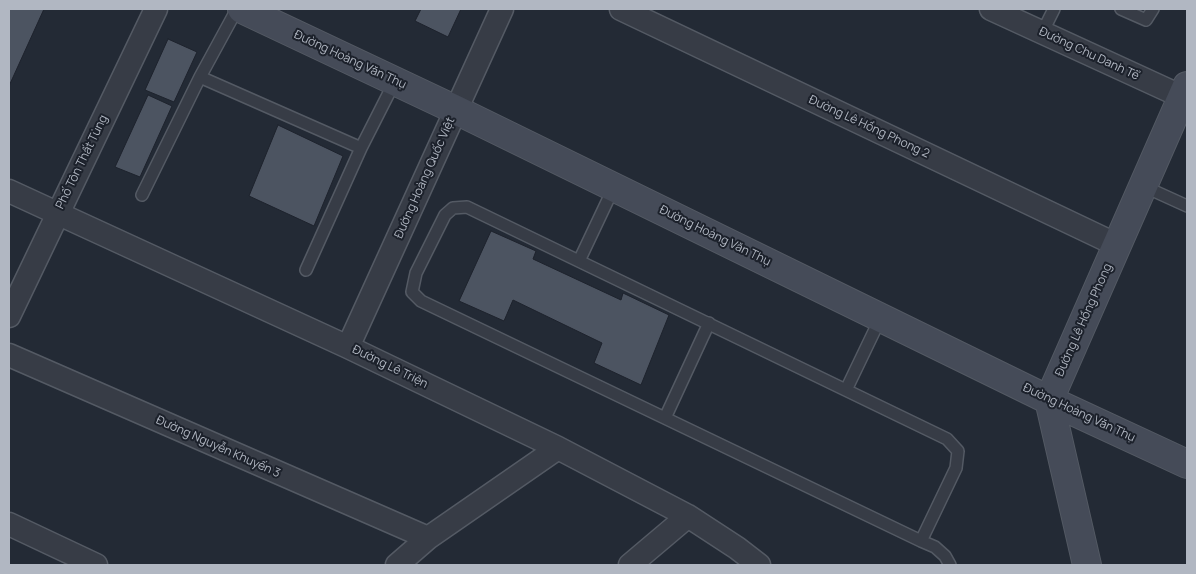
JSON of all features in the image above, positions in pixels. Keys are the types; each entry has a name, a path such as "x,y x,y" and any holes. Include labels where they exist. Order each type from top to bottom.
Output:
{"street":[{"name":"Phố Tôn Thất Tùng","path":"9,316 156,9"},
{"name":"Đường Hoàng Văn Thụ","path":"242,9 456,110 1050,400 1187,464"},
{"name":"Đường Hoàng Quốc Việt","path":"348,347 502,9"},
{"name":"Đường Lê Hồng Phong 2","path":"621,9 1117,245"},
{"name":"Đường Chu Danh Tể","path":"991,9 1042,33 1186,94"},
{"name":"Đường Lê Hồng Phong","path":"1050,400 1143,186 1186,94"},
{"name":"Đường Lê Triện","path":"9,192 348,347 558,448 688,516 738,548 760,565"},
{"name":"Đường Nguyễn Khuyến 3","path":"9,356 428,538"},
{"path":"1050,400 1087,565"},
{"path":"397,565 428,538 558,448"},
{"path":"630,565 688,516"},
{"path":"9,524 96,565"}],"lane":[{"path":"142,196 200,77 238,9"},
{"path":"1042,33 1054,9"},
{"path":"1121,9 1145,20 1148,20 1153,9"},
{"path":"200,77 361,148"},
{"path":"306,270 361,148 395,81"},
{"path":"1143,186 1187,206"},
{"path":"579,261 614,188"},
{"path":"921,541 956,468 958,451 947,439 467,207 453,208 445,215 416,273 412,292 421,301 921,541 935,547 945,556 950,565"},
{"path":"846,390 880,317"},
{"path":"665,418 708,323"}],"building":[{"path":"9,9 44,9 9,86"},
{"path":"421,9 461,9 448,37 415,21"},
{"path":"168,39 197,52 174,102 145,90"},
{"path":"148,95 172,106 140,177 115,167"},
{"path":"278,125 343,156 314,226 249,196"},
{"path":"491,231 536,251 533,259 621,300 623,293 669,315 641,385 594,363 602,343 513,300 504,321 459,301"}]}
